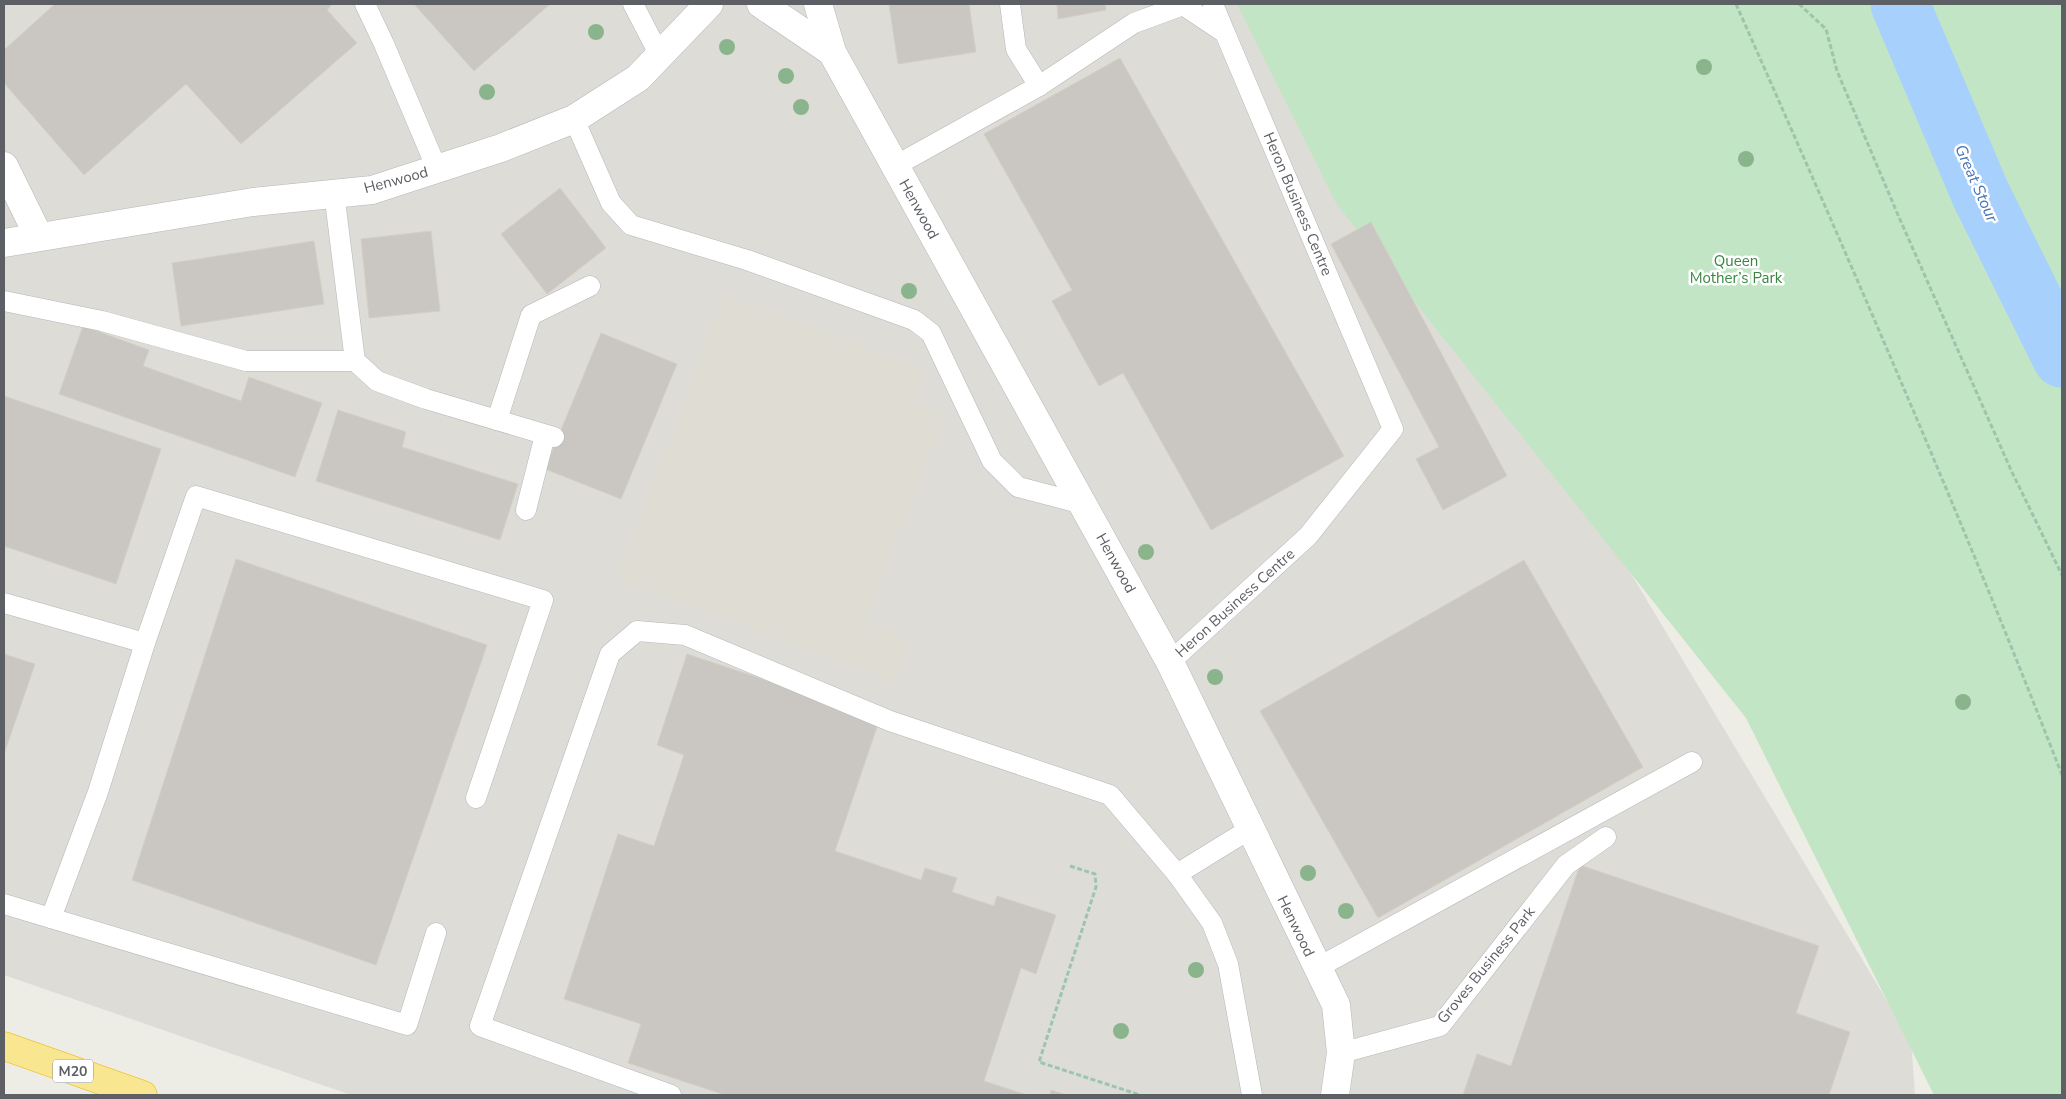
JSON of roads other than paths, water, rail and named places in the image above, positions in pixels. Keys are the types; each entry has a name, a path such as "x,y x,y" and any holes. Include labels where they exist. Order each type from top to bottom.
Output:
{"highway":[{"name":"M20","path":"4,1046 143,1095"}],"street":[{"name":"Henwood","path":"4,243 253,202 334,192 372,190 501,148 574,119 638,78 709,4"},
{"name":"Henwood","path":"761,4 832,52"},
{"name":"Henwood","path":"818,4 832,52 1170,662 1336,1005 1341,1053 1335,1095"},
{"path":"4,166 39,237"}],"lane":[{"path":"365,4 437,169"},
{"path":"633,4 660,56"},
{"path":"1010,4 1016,49 1039,86"},
{"path":"1213,4 1225,33"},
{"path":"895,166 1039,86 1134,23 1183,5 1225,33"},
{"name":"Heron Business Centre","path":"1170,662 1308,536 1393,429 1225,33"},
{"path":"574,119 611,203 631,225 748,260 914,320 931,333 992,461 1018,487 1083,504"},
{"path":"334,192 355,361"},
{"path":"498,420 531,315 590,286"},
{"path":"4,301 102,321 246,361 355,361 378,381 549,436 526,510"},
{"path":"51,918 98,792 145,643 196,496 543,600 476,798"},
{"path":"4,603 145,643"},
{"path":"671,1095 480,1026 610,654 637,631 685,635 890,721 1110,795 1177,874 1212,922 1228,964 1252,1095"},
{"path":"1317,968 1692,762"},
{"path":"1177,874 1250,829"},
{"name":"Groves Business Park","path":"1341,1053 1440,1026 1566,865 1606,837"},
{"path":"4,904 407,1025 436,933"}],"waterway":[{"name":"Great Stour","path":"1900,4 1981,195 2062,358"}],"park label":[{"name":"Queen Mother’s Park","path":"1736,270"}]}
